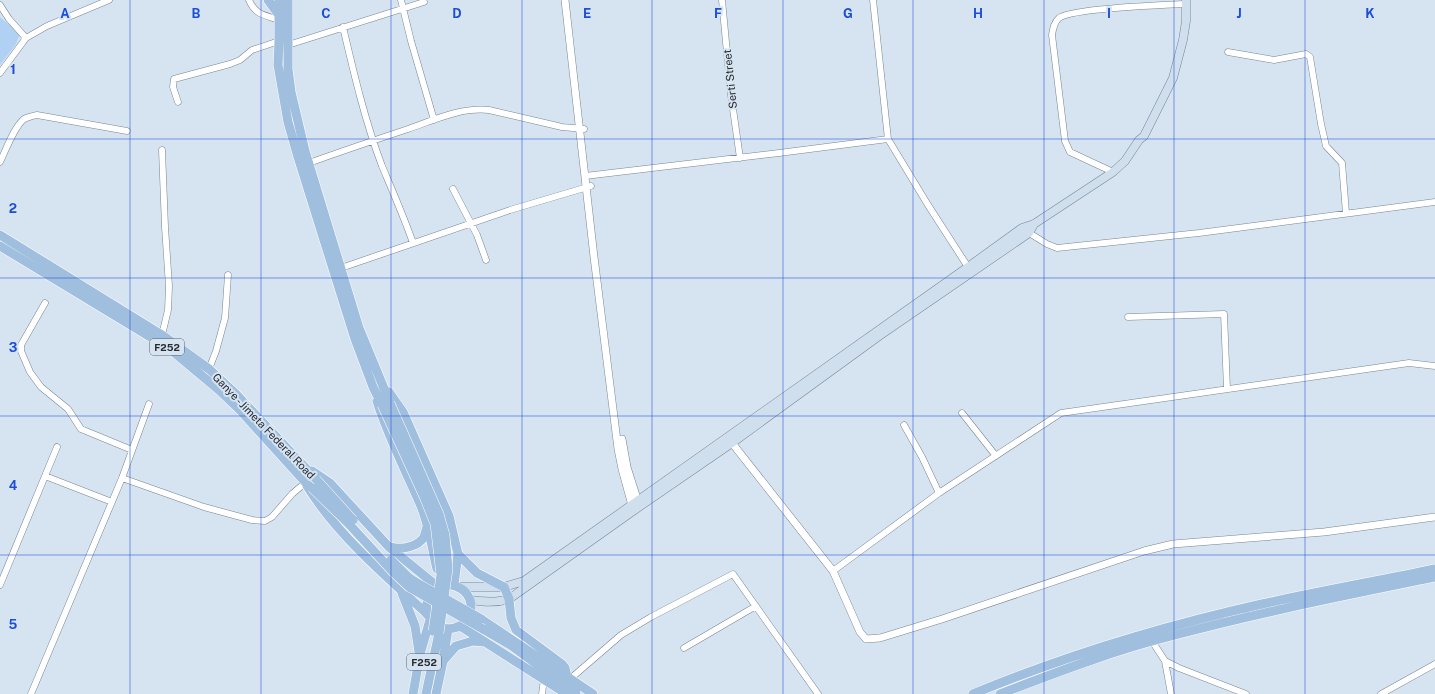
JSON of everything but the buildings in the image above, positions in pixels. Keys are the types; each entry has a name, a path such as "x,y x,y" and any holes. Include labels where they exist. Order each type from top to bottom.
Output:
{"main road":[{"path":"268,0 279,18"},
{"path":"278,0 278,65 288,122 300,165 355,339 373,387 383,422 421,507 427,526 439,586"},
{"path":"288,0 288,69 308,163 359,328 380,381 386,404 435,524 441,575 436,632"},
{"path":"470,600 499,602 509,599 635,506 1022,228 1034,224 1113,172 1126,161 1139,140 1144,136 1173,78 1183,40 1186,21 1186,2"},
{"path":"413,694 420,654 429,617 427,600 431,592 439,586 504,588 524,581 732,443 879,336 1029,233 1034,224"},
{"name":"Ganye - Jimeta Federal Road","path":"0,235 162,335 209,369 236,394 373,542 408,577 482,624"},
{"name":"Ganye - Jimeta Federal Road","path":"0,246 170,349 219,390 240,410 308,485 348,523 393,572 409,587 482,624"},
{"path":"380,381 403,412 449,516 458,554 456,586"},
{"path":"373,387 386,404"},
{"path":"301,464 330,483 389,547 439,586"},
{"path":"308,485 318,503 351,540 401,592 439,627 448,629 460,626 470,615 470,600 467,595 456,586"},
{"path":"389,547 398,549 413,546 423,538 427,526"},
{"path":"458,554 477,573 504,588 509,599 511,618 516,630 562,664 568,678"},
{"path":"978,693 990,691 1058,661 1140,635 1207,617 1264,604 1435,569"},
{"path":"1000,694 1058,672 1152,641 1288,607 1435,577"},
{"path":"401,592 415,626 420,654"},
{"path":"482,624 593,694"},
{"path":"482,624 577,694"},
{"path":"460,626 562,691 577,694"},
{"path":"436,694 448,629"},
{"name":"F252","path":"419,694 423,663 436,632"},
{"name":"F252","path":"426,694 436,632"},
{"path":"443,661 456,646 473,641 488,643"}],"street":[{"path":"0,73 26,38 47,26 109,0"},
{"path":"249,0 251,7 259,14 279,18"},
{"path":"401,0 411,41 434,120"},
{"path":"565,0 587,176 618,449 622,469 635,506"},
{"path":"570,0 581,129"},
{"name":"Serti Street","path":"722,0 740,158"},
{"path":"873,0 888,139 928,206 968,267"},
{"path":"288,45 424,2"},
{"path":"1113,172 1070,152 1065,141 1052,35 1054,25 1059,18 1070,14 1095,10 1186,2"},
{"path":"0,5 9,19 26,38"},
{"path":"343,28 357,88 382,165 397,199 413,243"},
{"path":"178,102 173,87 174,79 230,64 240,60 252,50 279,41"},
{"path":"1228,52 1274,60 1306,54 1310,57 1326,146 1342,163 1346,213"},
{"path":"308,163 434,120 477,109 489,110 562,127 581,129"},
{"path":"0,162 16,129 23,120 37,115 127,131"},
{"path":"587,176 888,139"},
{"path":"162,150 169,286 168,310 162,335"},
{"path":"341,268 470,223 588,186"},
{"path":"453,189 477,235 486,260"},
{"path":"1022,228 1047,244 1057,248 1192,234 1435,202"},
{"path":"209,369 216,351 225,318 228,275"},
{"path":"45,303 22,345 21,351 30,372 41,387 68,409 81,429 132,450"},
{"path":"1128,317 1224,314 1228,389"},
{"path":"833,571 939,493 1061,413 1409,363 1435,366"},
{"path":"31,694 122,478 149,404"},
{"path":"962,413 996,456"},
{"path":"904,425 922,457 939,493"},
{"path":"732,443 833,571 860,632 866,639 880,638 942,619 1144,551 1173,544 1324,532 1435,516"},
{"path":"0,585 57,447"},
{"path":"45,476 112,502"},
{"path":"122,478 204,507 252,520 265,521 272,518 292,494 308,485"},
{"path":"568,678 621,635 651,617 733,574 818,694"},
{"path":"684,648 756,606"},
{"path":"1152,641 1165,661 1171,694"},
{"path":"1165,661 1230,689 1246,694"},
{"path":"1381,694 1435,664"},
{"path":"542,694 544,679"}],"shaded area":[{"path":"0,17 20,34 16,44 0,65"}]}
